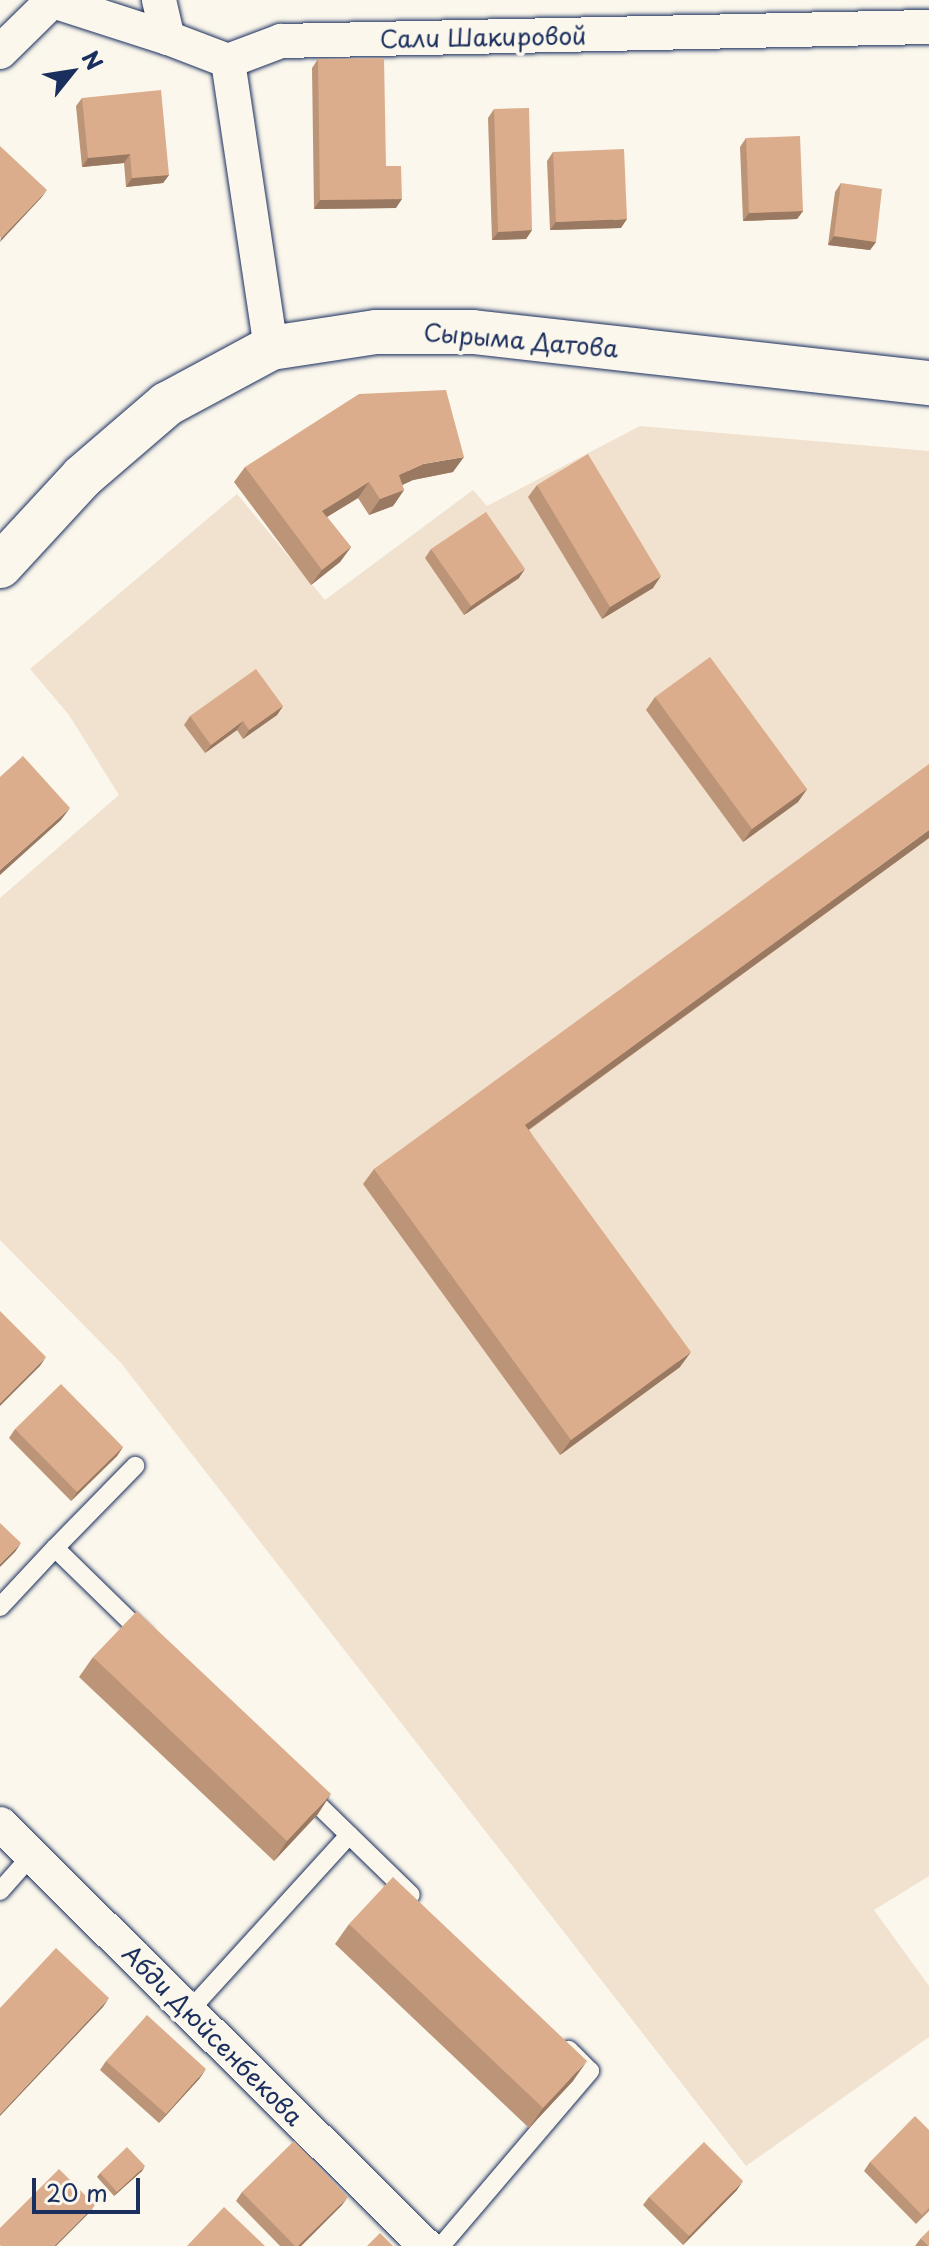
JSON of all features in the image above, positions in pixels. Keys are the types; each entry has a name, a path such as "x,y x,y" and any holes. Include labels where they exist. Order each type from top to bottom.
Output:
{"street":[{"path":"0,52 51,0 228,61 271,348"},
{"path":"159,0 168,38"},
{"name":"Сали Шакировой","path":"228,61 281,41 929,27"},
{"name":"Сырыма Датова","path":"0,566 82,477 167,404 271,348 376,332 473,332 929,383"},
{"name":"Абди Дюйсенбекова","path":"0,1824 426,2246"}],"lane":[{"path":"0,1607 135,1466"},
{"path":"55,1548 157,1648"},
{"path":"292,1780 426,1910"},
{"path":"189,2011 349,1835"},
{"path":"0,1891 32,1855"},
{"path":"441,2246 590,2071 558,2039"}],"shaded area":[{"path":"640,426 929,451 929,1876 874,1910 929,1986 929,2037 746,2166 121,1363 0,1240 0,898 119,795 69,715 30,669 237,494 325,600 473,490 487,506"}],"building":[{"path":"384,58 386,166 401,166 402,199 320,200 318,59"},
{"path":"161,90 169,175 132,178 130,154 88,158 82,98"},
{"path":"529,108 532,230 498,232 494,109"},
{"path":"800,136 803,211 749,213 746,138"},
{"path":"0,146 47,190 1,238 0,237"},
{"path":"624,149 627,219 556,222 553,152"},
{"path":"841,183 882,189 876,242 834,236"},
{"path":"446,390 464,457 423,464 399,475 404,490 380,499 369,482 322,511 351,547 322,570 245,467 359,394"},
{"path":"588,454 661,576 610,607 537,485"},
{"path":"486,512 525,569 471,606 431,549"},
{"path":"710,657 807,789 752,829 655,697"},
{"path":"256,669 283,706 249,730 243,721 211,745 190,716"},
{"path":"23,756 70,808 0,870 0,777"},
{"path":"929,764 929,830 525,1125 691,1352 571,1440 374,1169"},
{"path":"0,1311 46,1357 0,1403"},
{"path":"61,1384 123,1447 77,1492 15,1429"},
{"path":"0,1523 21,1543 0,1564"},
{"path":"137,1611 331,1794 287,1841 93,1657"},
{"path":"393,1877 587,2061 543,2108 349,1924"},
{"path":"56,1948 109,1998 0,2114 0,2008"},
{"path":"147,2015 206,2069 166,2114 106,2061"},
{"path":"915,2116 929,2130 929,2208 922,2215 870,2162"},
{"path":"294,2141 348,2197 298,2246 242,2192"},
{"path":"704,2142 743,2181 689,2236 649,2197"},
{"path":"127,2147 145,2166 117,2192 100,2173"},
{"path":"59,2169 95,2205 54,2246 1,2246 0,2228"},
{"path":"224,2207 265,2246 187,2246"},
{"path":"929,2230 929,2246 921,2238"},
{"path":"380,2233 393,2246 367,2246"}]}
